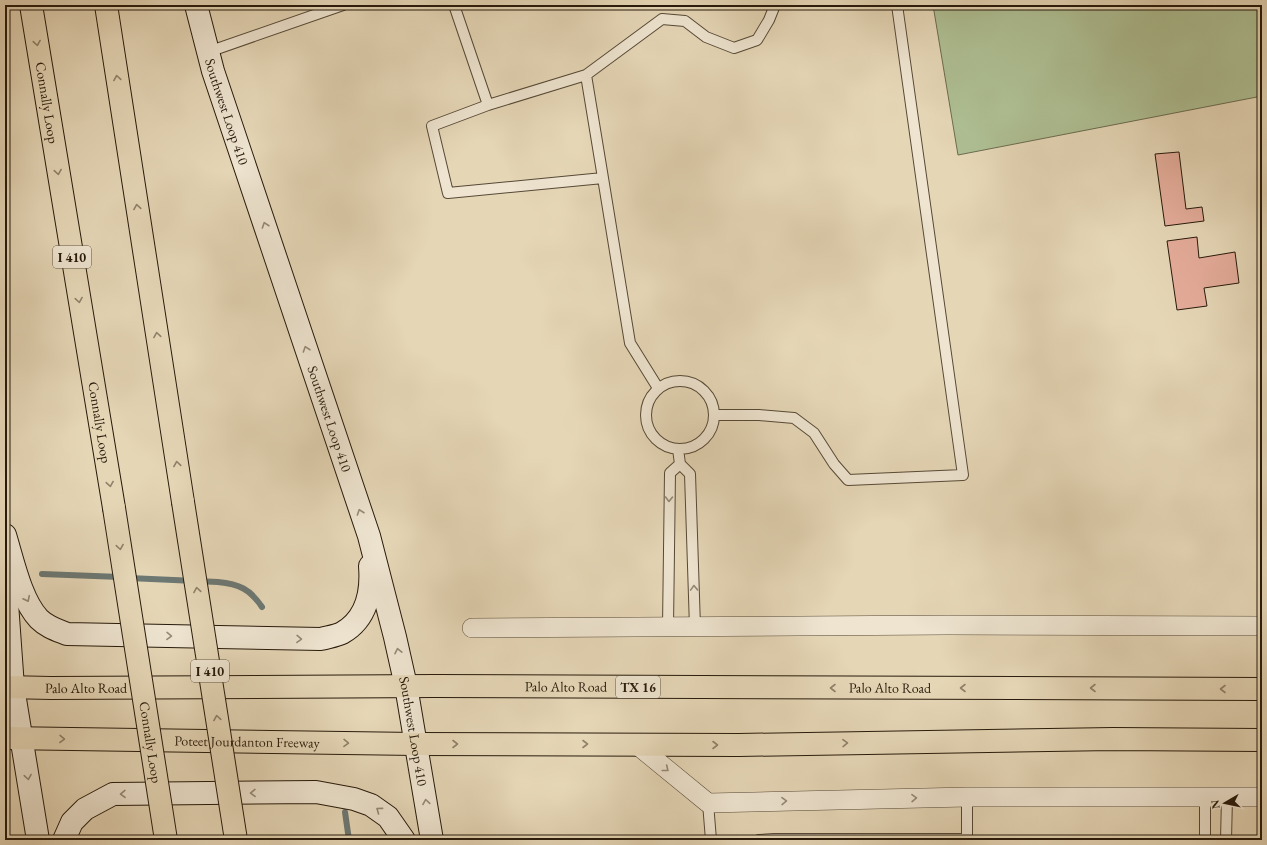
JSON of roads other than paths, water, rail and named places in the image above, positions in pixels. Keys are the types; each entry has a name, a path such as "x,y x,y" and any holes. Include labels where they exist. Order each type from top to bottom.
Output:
{"main road":[{"name":"Connally Loop","path":"31,5 114,508 166,840"},
{"name":"I 410","path":"106,5 236,840"},
{"name":"Southwest Loop 410","path":"196,5 213,71 369,536 406,686 432,840"},
{"path":"5,536 19,582 39,619 51,628 67,634 322,639 341,633 356,623 365,608 371,583 369,536"},
{"path":"5,574 9,687 14,739 38,840"},
{"name":"Palo Alto Road","path":"9,687 406,686 1262,689"},
{"name":"Poteet Jourdanton Freeway","path":"14,739 416,744"},
{"path":"416,744 739,745 1113,740 1262,740"},
{"path":"64,840 72,822 85,809 113,794 316,792 354,799 371,805 388,817 404,840"}],"street":[{"path":"472,628 947,625 1262,626"},
{"path":"636,744 708,803 967,797 1262,797"}],"lane":[{"path":"208,52 343,5"},
{"path":"454,5 488,105"},
{"path":"603,178 448,193 432,126 488,105 586,75 662,19 685,21 706,37 734,48 757,40 769,20 775,5"},
{"path":"714,415 759,415 794,418 814,433 834,464 848,480 963,475 897,5"},
{"path":"586,75 630,342 658,388"},
{"path":"678,381 689,382 699,387 707,394 712,404 714,415 712,426 706,436 698,443 687,448 678,448 665,445 656,438 649,429 646,418 647,407 651,397 658,388 668,383 678,381"},
{"path":"678,448 680,464 690,474 696,627"},
{"path":"668,627 670,473 680,464"},
{"path":"759,840 967,839 967,797"},
{"path":"1205,797 1205,840"},
{"path":"1226,797 1226,840"},
{"path":"708,803 710,840"}],"waterway":[{"path":"42,574 120,577"},
{"path":"129,578 232,584 243,588 253,596 262,607"},
{"path":"345,812 349,840"}]}
